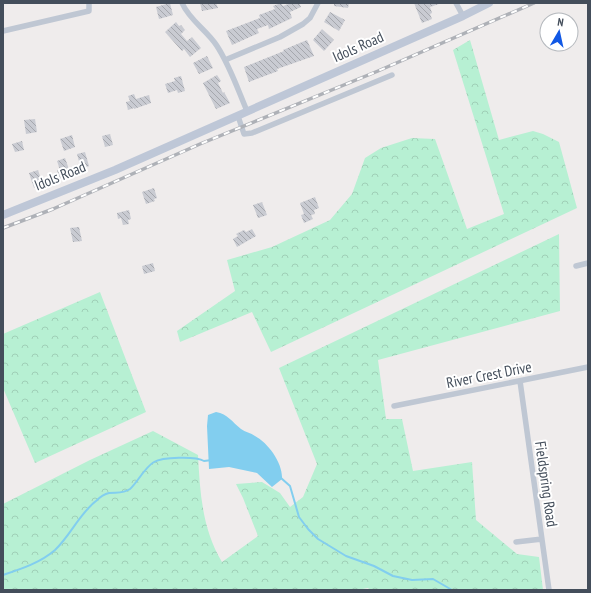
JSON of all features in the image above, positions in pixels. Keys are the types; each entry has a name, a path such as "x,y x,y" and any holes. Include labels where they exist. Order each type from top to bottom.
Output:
{"street":[{"path":"3,32 89,11 89,3"},
{"path":"182,3 190,16 213,40 225,60 247,111"},
{"path":"225,60 280,37 303,24 310,18 318,3"},
{"path":"456,3 463,16"},
{"name":"Idols Road","path":"3,215 115,170 463,16 489,3"},
{"path":"238,116 244,134 252,133 392,75"},
{"path":"576,266 588,263"},
{"name":"River Crest Drive","path":"394,406 588,367"},
{"name":"Fieldspring Road","path":"520,381 549,590"},
{"path":"516,542 542,538"}],"green space":[{"path":"470,40 499,140 533,131 559,142 577,208 271,352 252,312 180,342 177,331 235,291 227,260 272,247 330,220 352,194 365,158 381,148 412,138 435,139 467,229 504,214 453,50"},
{"path":"559,234 560,311 378,360 386,419 402,419 413,471 472,462 476,520 517,554 539,557 543,590 370,590 368,588 357,590 3,590 3,504 90,460 153,431 198,455 203,510 210,537 222,562 258,536 236,484 262,482 280,493 290,507 303,497 317,464 279,368"},
{"path":"100,292 146,412 35,463 3,388 3,334"}],"water":[{"path":"216,412 227,416 241,429 260,439 270,448 280,467 282,479 272,487 257,473 229,467 209,469 207,426 208,415"}],"building":[{"path":"170,3 173,15 159,19 156,7"},
{"path":"200,3 216,3 218,8 202,11"},
{"path":"281,3 283,6 291,3 299,3 301,7 290,12 292,18 269,29 268,25 257,29 259,33 232,45 226,31 260,18 259,15 275,9 273,6"},
{"path":"334,3 349,3 348,8 334,6"},
{"path":"414,3 439,4 430,7 432,19 422,23"},
{"path":"330,12 345,20 339,31 324,22"},
{"path":"176,22 185,30 181,34 187,41 192,37 201,48 190,57 184,49 182,51 165,32"},
{"path":"322,29 334,40 324,51 313,40"},
{"path":"307,40 314,56 277,69 278,71 249,82 244,67"},
{"path":"207,56 213,68 199,74 193,63"},
{"path":"217,75 221,81 218,83 230,103 216,109 203,83"},
{"path":"181,76 185,91 178,93 177,90 168,93 165,84 175,81 174,78"},
{"path":"134,94 136,99 149,95 151,103 128,110 126,102 130,101 128,96"},
{"path":"35,119 37,132 26,134 24,120"},
{"path":"110,134 113,145 105,147 102,136"},
{"path":"72,135 75,147 64,151 60,139"},
{"path":"22,141 24,150 15,152 12,144"},
{"path":"85,152 89,166 81,169 77,154"},
{"path":"65,158 71,175 60,179 57,170 60,170 57,161"},
{"path":"38,170 43,185 34,188 29,173"},
{"path":"154,188 157,198 154,199 155,201 146,204 142,192"},
{"path":"315,197 319,208 314,210 315,214 311,215 313,219 304,223 301,215 304,214 300,203"},
{"path":"262,202 267,215 258,218 253,205"},
{"path":"129,210 131,219 128,220 129,224 123,225 121,218 118,219 117,213"},
{"path":"79,227 82,241 73,242 70,228"},
{"path":"252,229 256,236 237,247 233,239 238,236 236,234 244,230 246,232"},
{"path":"153,263 155,271 144,274 142,266"}],"waterway":[{"path":"3,575 30,565 49,555 55,550 90,506 100,497 109,493 127,491 147,467 154,462 164,459 179,458 194,458 204,461 212,460"},
{"path":"281,478 290,486 299,517 318,539 346,556 374,566 393,576 412,580 433,579 452,590"}],"railway":[{"path":"3,228 53,209 200,144 378,71 534,3"}]}
